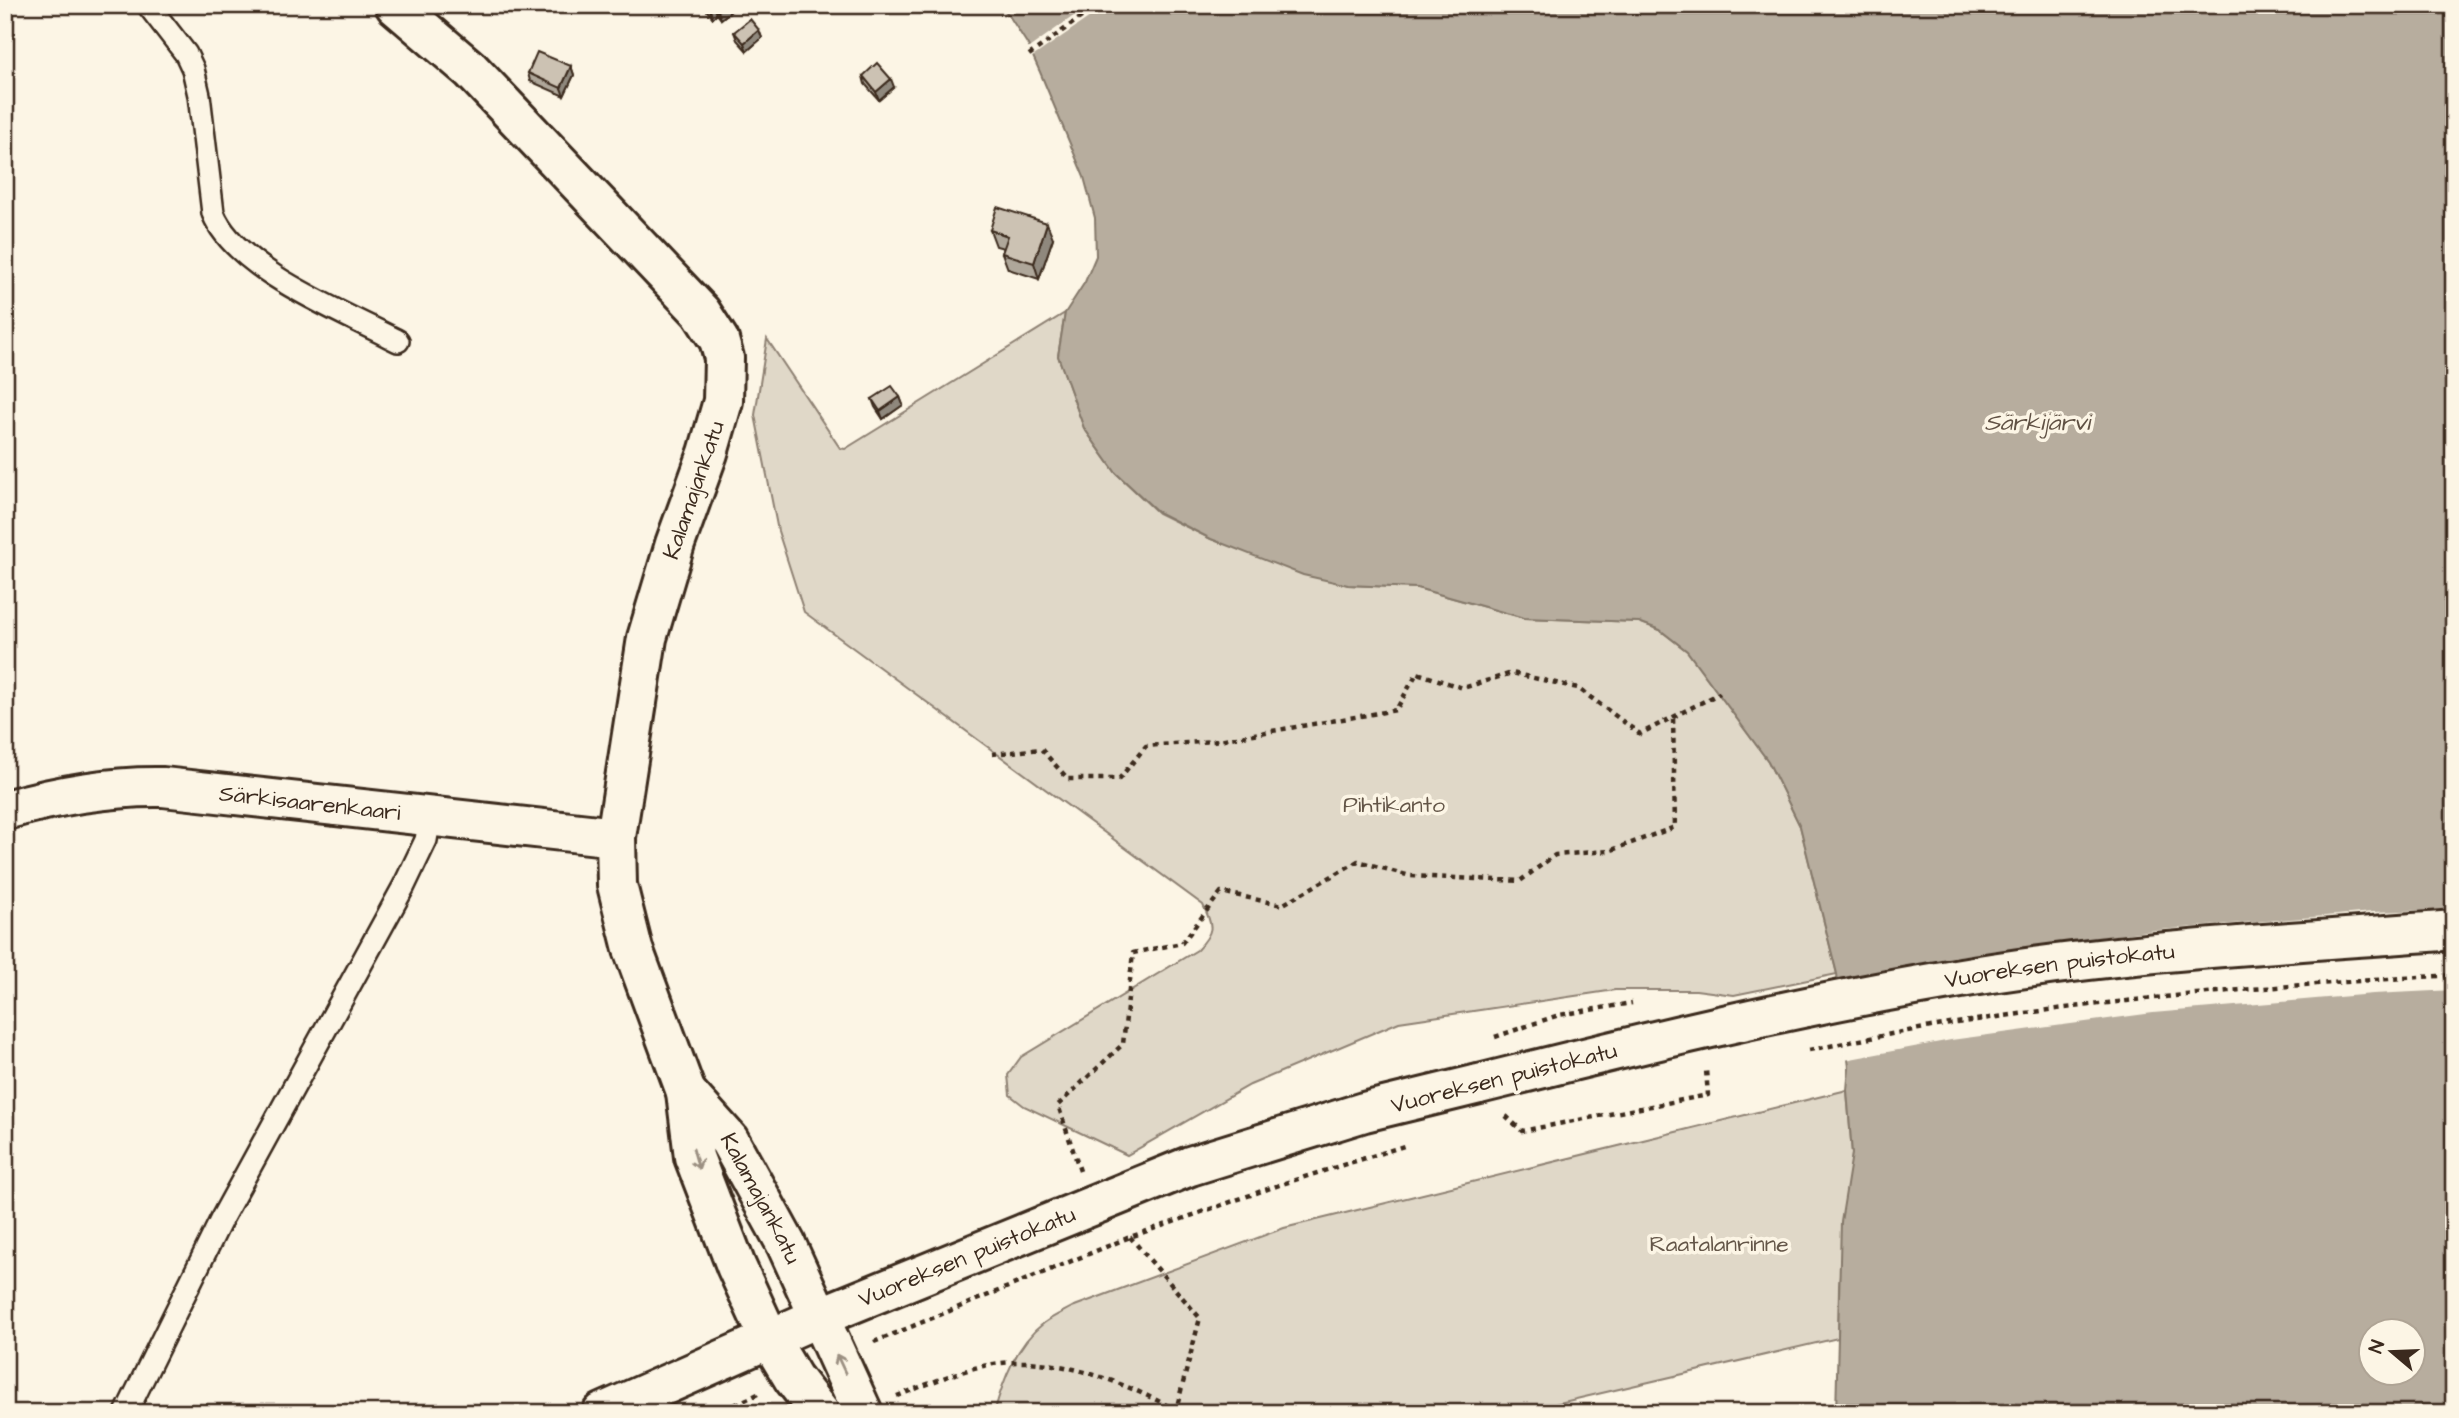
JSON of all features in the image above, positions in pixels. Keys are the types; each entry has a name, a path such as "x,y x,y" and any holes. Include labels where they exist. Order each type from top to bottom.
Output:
{"street":[{"name":"Kalamajankatu","path":"395,5 471,70 701,312 719,340 724,358 723,401 708,453 675,544 648,638 616,837 617,885 633,949 686,1092 694,1157 736,1266 769,1338 793,1378 820,1413"},
{"name":"Särkisaarenkaari","path":"5,810 85,791 131,786 163,787 616,837"},
{"name":"Vuoreksen puistokatu","path":"602,1413 769,1338 1189,1166 1364,1112 1717,1025 1950,979 2137,954 2454,930"},
{"name":"Kalamajankatu","path":"686,1092 729,1140 786,1244 862,1411"}],"lane":[{"path":"148,5 186,54 193,69 199,95 213,213 218,227 233,245 255,263 398,341"},
{"path":"126,1413 222,1218 404,886 425,840 430,817"}],"path":[{"path":"1029,55 1098,5"},
{"path":"992,754 1041,749 1068,779 1119,779 1146,746 1213,741 1395,710 1417,673 1463,688 1512,673 1578,688 1640,734 1720,693"},
{"path":"1091,1205 1058,1105 1124,1044 1133,953 1182,943 1221,892 1282,905 1358,861 1410,876 1520,881 1555,855 1609,851 1675,827 1673,716"},
{"path":"1800,1052 1949,1024 2135,1000 2454,975"},
{"path":"1506,1116 1522,1131 1708,1095 1704,1058"},
{"path":"1704,1070 1718,1067"},
{"path":"1497,1118 1519,1113"},
{"path":"838,1357 1130,1237 1285,1183 1412,1143"},
{"path":"862,1411 969,1370 991,1364 1024,1362 1083,1371 1111,1380 1179,1411 1200,1318 1130,1237"},
{"path":"717,1413 793,1378"}],"green space":[{"name":"Pihtikanto","path":"1065,313 1058,356 1084,428 1116,473 1158,513 1211,539 1348,585 1417,588 1524,618 1639,622 1660,630 1687,651 1768,761 1800,826 1837,974 1734,995 1696,990 1615,990 1399,1022 1250,1085 1127,1155 1024,1106 1010,1095 1008,1075 1021,1057 1197,950 1209,934 1209,919 1203,905 804,612 778,531 755,415 767,339 840,448 845,449"},
{"name":"Raatalanrinne","path":"1847,1090 1852,1154 1839,1286 1838,1338 1516,1413 994,1413 1006,1376 1026,1341 1044,1323 1072,1307 1284,1228"}],"water":[{"name":"Särkijärvi","path":"1000,5 1326,5 1343,10 1374,12 1400,5 2454,5 2454,1413 1836,1413 1841,1222 1852,1154 1847,1090 1849,1067 1837,974 1800,826 1768,761 1687,651 1660,630 1639,622 1524,618 1417,588 1348,585 1303,575 1211,539 1158,512 1116,473 1084,428 1058,356 1065,313 1085,282 1096,256 1095,218 1084,177 1028,45"}],"pier":[{"path":"1089,5 1107,5 1031,58 1026,50"},
{"path":"2454,909 2454,990 2373,994 2153,1013 1951,1040 1845,1060 1834,980 1952,957 2146,931 2373,912"}],"building":[{"path":"706,5 725,5 718,11 714,6 710,10"},
{"path":"750,19 759,30 744,43 734,32"},
{"path":"537,52 571,66 561,88 528,73"},
{"path":"877,63 891,79 876,92 863,76"},
{"path":"997,207 1047,223 1034,263 1002,253 1008,236 990,230"},
{"path":"892,386 900,397 880,411 872,399"}]}
